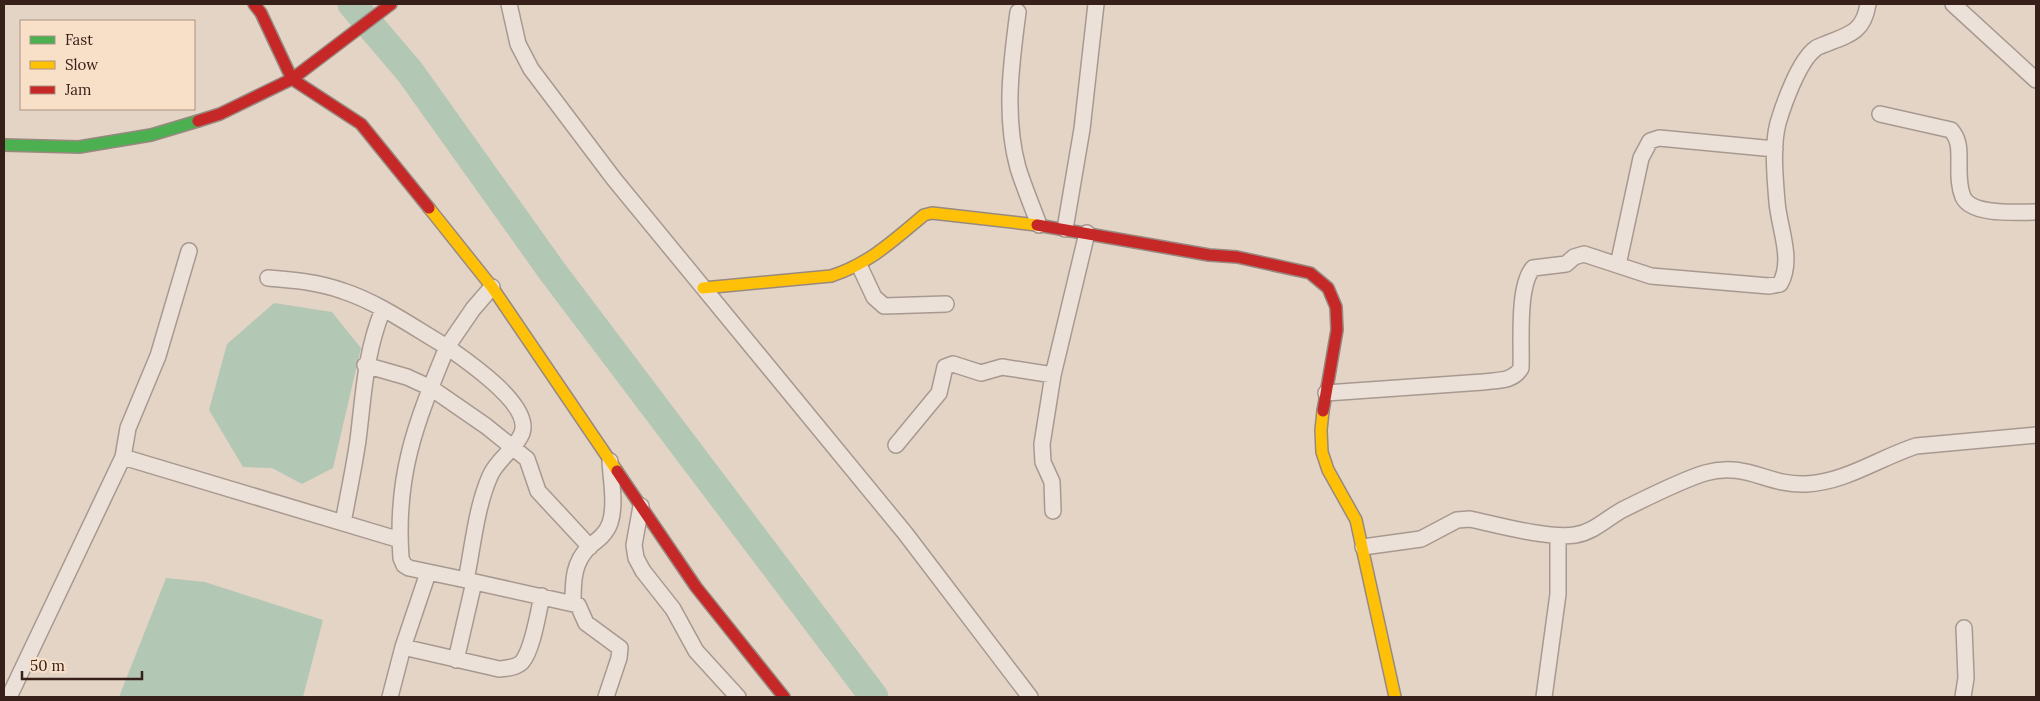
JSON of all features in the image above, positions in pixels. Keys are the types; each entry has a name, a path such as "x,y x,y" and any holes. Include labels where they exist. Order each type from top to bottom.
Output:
{"street":[{"path":"254,4 261,13 292,80 361,124 492,287 696,587 784,697"},
{"path":"4,145 78,146 151,135 220,114 292,80 391,4"},
{"path":"509,4 518,44 532,69 614,180 905,533 1030,697"},
{"path":"1065,229 1082,128 1096,4"},
{"path":"1326,393 1483,382 1507,379 1517,375 1521,368 1524,290 1527,274 1532,268 1566,264 1574,257 1584,254 1668,278 1769,286 1780,284 1786,274 1786,260 1777,202 1775,150 1778,124 1797,75 1807,56 1816,47 1850,34 1860,28 1866,15 1868,4"},
{"path":"1953,4 2036,80"},
{"path":"1018,12 1010,68 1012,134 1019,168 1039,225"},
{"path":"1880,114 1951,130 1959,146 1959,183 1964,199 1973,207 1985,211 2036,212"},
{"path":"1618,265 1641,158 1650,141 1659,138 1775,150"},
{"path":"703,288 831,276 860,267 884,250 924,215 932,213 1039,225 1209,255 1237,256 1310,273 1320,278 1326,284 1334,299 1338,326 1320,435 1322,452 1329,470 1348,502 1364,547 1395,697"},
{"path":"1053,511 1052,482 1042,456 1053,375 1087,233"},
{"path":"9,697 123,457 128,428 158,356 189,251"},
{"path":"860,267 874,296 884,306 946,304"},
{"path":"268,278 304,280 344,291 383,309 448,347 486,376 505,394 521,415 524,426 522,434 504,454 491,474 482,499 456,660"},
{"path":"492,287 473,309 448,347 412,436 404,469 400,501 401,558 404,564 428,574 573,603 581,609 586,623 620,648 619,658 606,697"},
{"path":"343,523 355,461 365,365 374,330 383,309"},
{"path":"896,445 939,393 945,366 953,364 981,373 1002,367 1053,375"},
{"path":"365,365 407,377 431,388 486,426 527,459 538,491 590,547"},
{"path":"1364,547 1421,539 1457,520 1470,520 1558,536 1576,535 1595,528 1620,511 1705,473 1729,468 1746,471 1781,482 1821,483 1845,477 1898,452 1916,446 2036,436"},
{"path":"123,457 400,540"},
{"path":"573,603 575,568 581,556 605,534 610,522 612,508 610,460"},
{"path":"641,506 634,544 636,558 643,572 673,609 696,650 738,697"},
{"path":"1544,697 1558,594 1558,536"},
{"path":"390,697 403,647 428,574"},
{"path":"403,647 499,669 512,668 521,663 527,652 542,596"},
{"path":"1963,697 1966,678 1964,628"}],"shaded area":[{"path":"274,303 332,312 361,348 333,468 302,484 272,468 243,467 209,410 227,344"},
{"path":"166,578 205,582 323,620 303,697 119,697"}],"waterway":[{"path":"352,4 410,72 552,271 874,697"}],"traffic: fast":[{"path":"4,145 79,147 151,135 198,121"}],"traffic: slow":[{"path":"429,208 492,287 617,471"},
{"path":"703,288 831,276 869,258 924,215 932,213 1037,225"},
{"path":"1323,411 1321,430 1322,452 1328,470 1356,520 1395,697"}],"traffic: jam":[{"path":"254,4 261,13 292,79 361,124 429,208"},
{"path":"198,121 220,114 292,79 391,4"},
{"path":"1037,225 1209,255 1237,257 1310,273 1328,288 1336,307 1337,330 1323,411"},
{"path":"617,471 696,587 784,697"}]}
